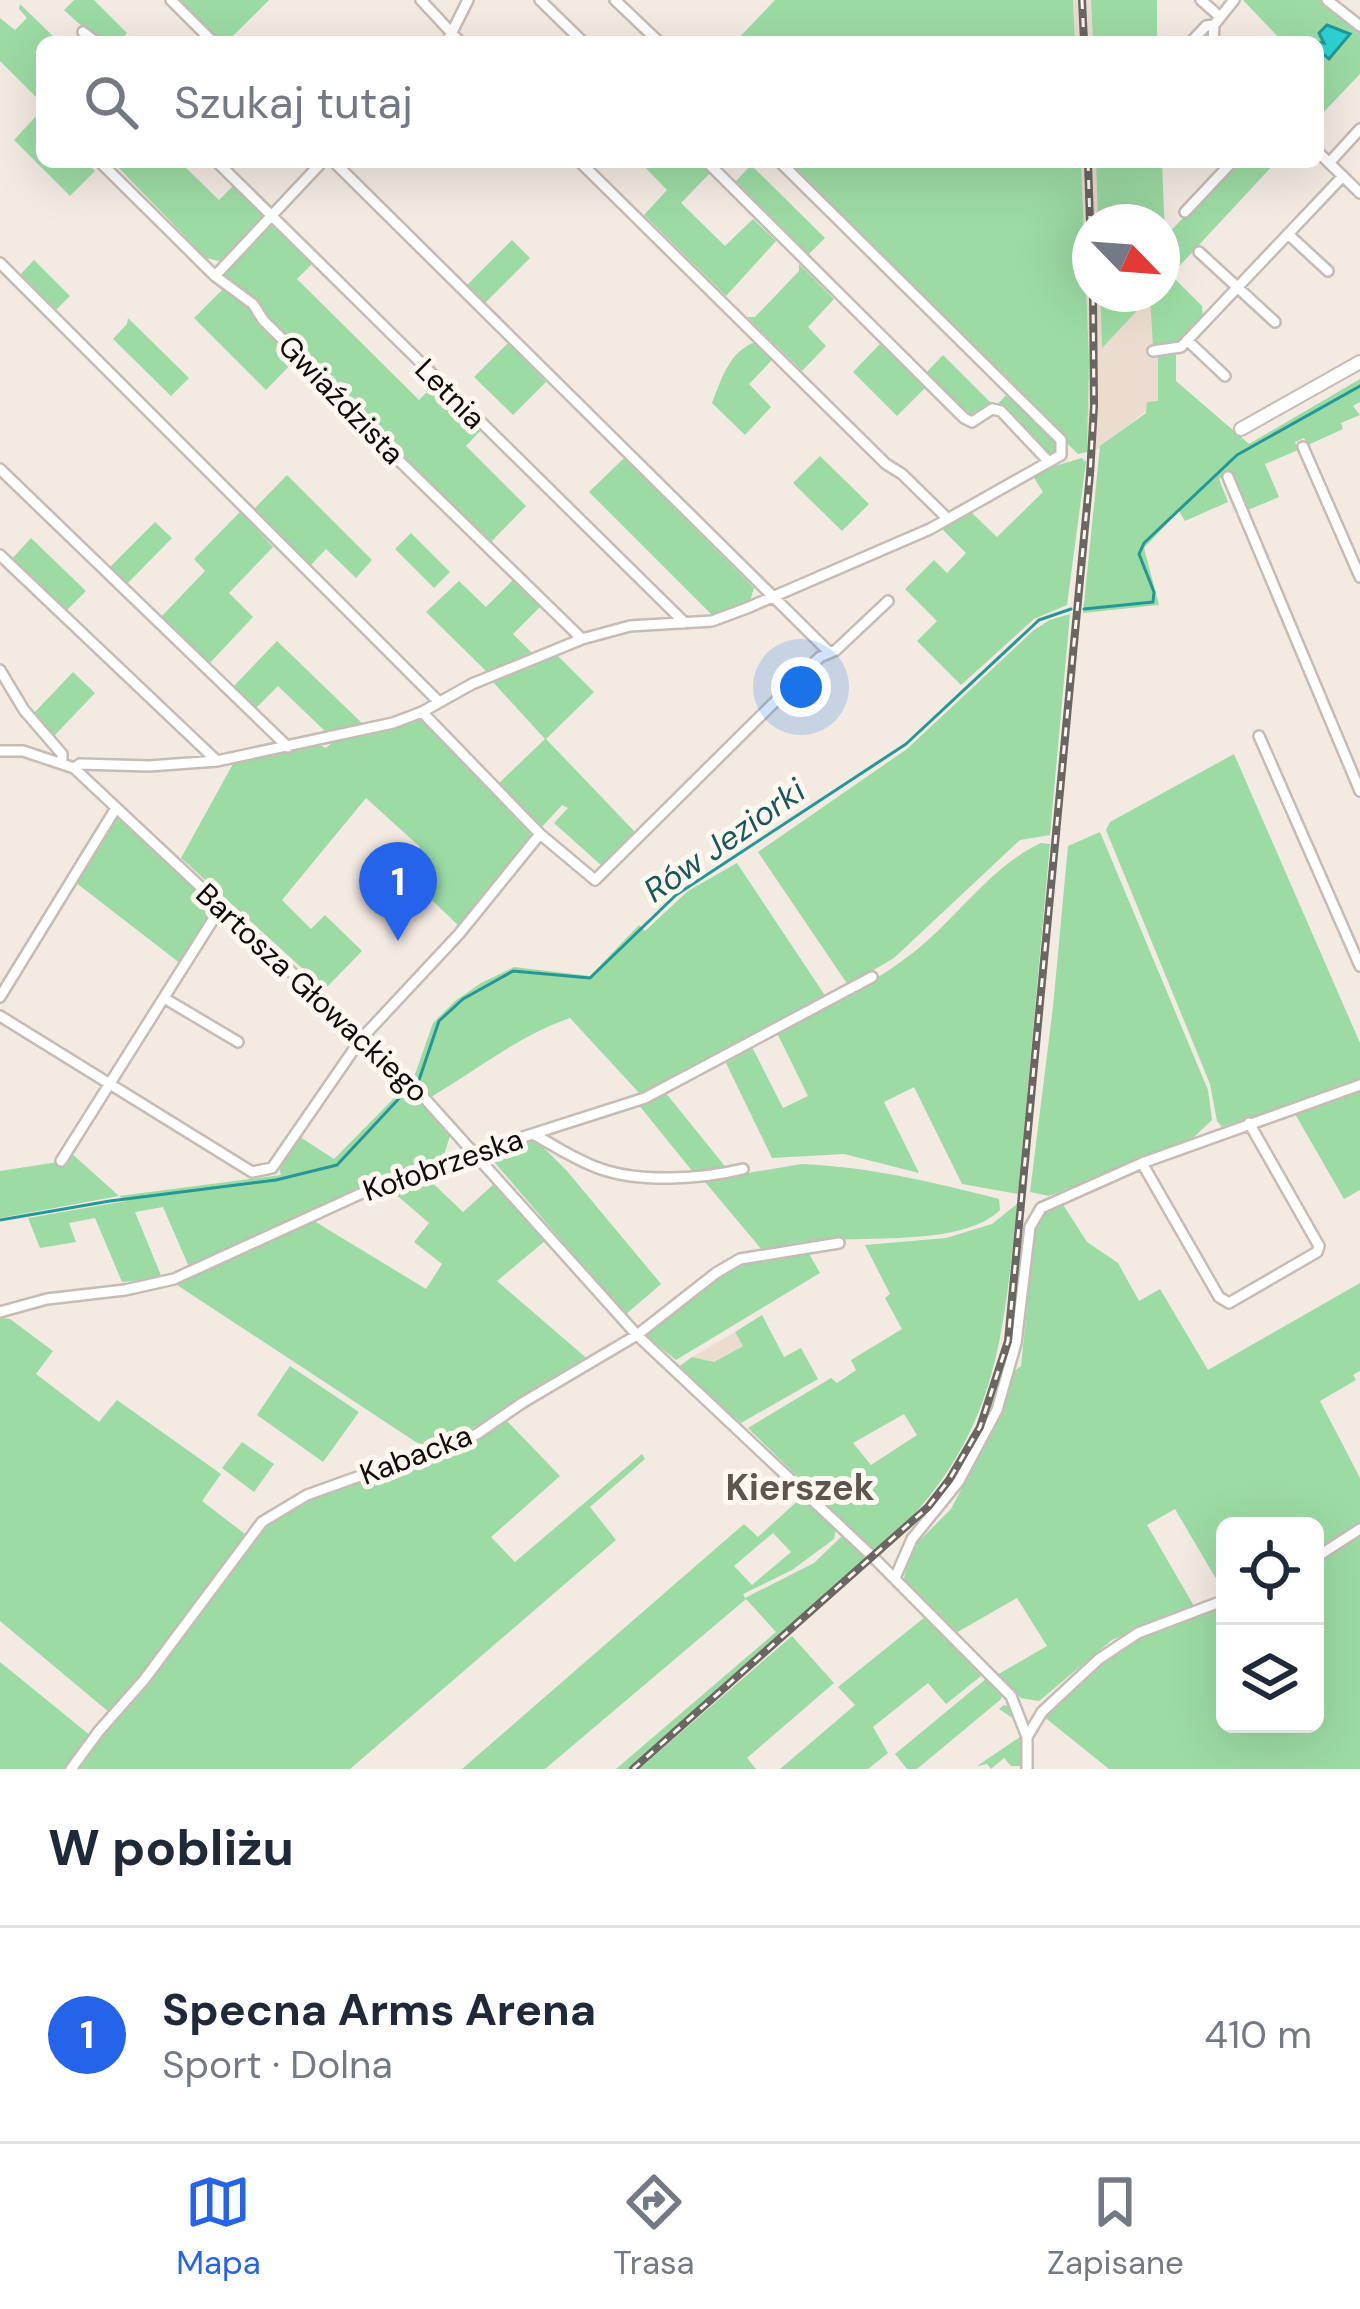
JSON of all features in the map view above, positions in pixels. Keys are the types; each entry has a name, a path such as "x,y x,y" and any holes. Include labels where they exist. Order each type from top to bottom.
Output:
{"street":[{"path":"171,0 207,36"},
{"path":"421,0 451,36"},
{"path":"454,36 468,0"},
{"path":"540,0 578,36"},
{"path":"615,0 653,36"},
{"path":"1201,0 1216,21 1214,36"},
{"path":"1197,36 1234,0"},
{"path":"1327,0 1360,26"},
{"path":"83,32 88,36"},
{"path":"1329,163 1360,129"},
{"path":"1324,158 1360,193"},
{"name":"Gwiaździsta","path":"106,168 215,276 253,304 380,442 582,639"},
{"name":"Letnia","path":"223,168 685,623"},
{"path":"215,276 317,168"},
{"path":"340,168 829,652"},
{"path":"586,168 886,464 948,519"},
{"path":"713,168 964,418 972,422 992,409 1001,411 1049,462"},
{"path":"0,751 23,752 74,768 80,764 182,765 383,725 582,639 630,626 722,618 948,519 1061,455 1061,440 786,168"},
{"path":"1185,212 1226,168"},
{"path":"1153,351 1178,349 1343,176"},
{"path":"1288,234 1328,271"},
{"path":"1199,252 1275,322"},
{"path":"0,263 439,702"},
{"path":"1187,340 1226,376"},
{"path":"1241,429 1360,362"},
{"path":"1303,447 1360,577"},
{"path":"0,469 288,747"},
{"path":"1228,478 1360,791"},
{"path":"0,555 217,761"},
{"path":"422,712 540,834 587,877 597,879 694,780 887,601"},
{"path":"0,670 24,710 62,754 62,762"},
{"path":"1259,736 1360,966"},
{"name":"Bartosza Głowackiego","path":"74,768 418,1091 637,1335 895,1578 1017,1705"},
{"path":"0,998 116,808"},
{"path":"0,1016 260,1173 272,1168 361,1040 459,934 540,834"},
{"path":"61,1161 221,907"},
{"name":"Kołobrzeska","path":"0,1312 47,1299 125,1291 174,1279 395,1178 645,1098 872,977"},
{"path":"164,998 238,1042"},
{"path":"895,1578 912,1539 959,1481 997,1410 1016,1343 1030,1227 1044,1205 1142,1162 1360,1085"},
{"path":"1142,1162 1219,1298 1229,1303 1317,1252 1319,1246 1250,1123"},
{"path":"532,1134 581,1161 622,1175 743,1169"},
{"name":"Kabacka","path":"71,1769 262,1522 307,1495 457,1444 637,1335 740,1259 839,1243"},
{"path":"1324,1552 1360,1529"},
{"path":"1028,1737 1048,1704 1119,1643 1216,1604"},
{"path":"1027,1769 1028,1737 1017,1705 1048,1704"}],"shaded area":[{"path":"1073,0 1091,0 1093,36 1075,36"},
{"path":"1081,168 1096,168 1097,204 1083,204"},
{"path":"1087,312 1101,312 1102,346 1135,312 1152,312 1153,347 1158,348 1158,401 1099,449 1087,452"},
{"path":"735,1332 744,1345 714,1362 692,1357"}],"green space":[{"path":"74,0 94,0 127,33 92,36 64,10"},
{"path":"177,0 269,0 233,36 213,36"},
{"path":"775,0 1073,0 1075,36 741,36"},
{"path":"1091,0 1157,0 1157,36 1093,36"},
{"path":"1243,0 1323,0 1360,31 1360,74 1324,112 1324,36 1277,36"},
{"path":"20,4 53,36 36,36 36,97 0,61 0,18 15,30 27,18"},
{"path":"36,116 36,162 14,140"},
{"path":"42,168 95,171 70,196"},
{"path":"119,168 186,168 219,200 235,184 264,212 264,220 224,262 206,258"},
{"path":"646,168 709,168 712,171 681,203 725,246 753,219 776,241 726,296 644,215 667,190"},
{"path":"754,168 825,238 807,256 734,183"},
{"path":"790,168 1081,168 1083,204 1072,204 1072,312 1087,312 1087,452 1078,454"},
{"path":"1096,168 1162,168 1164,204 1097,204"},
{"path":"1230,168 1270,168 1180,265 1180,221"},
{"path":"271,226 279,227 314,262 297,279 419,400 436,383 482,429 466,446 526,506 489,544 223,275"},
{"path":"512,240 530,258 483,305 465,287"},
{"path":"34,260 70,296 53,313 17,278"},
{"path":"799,264 834,299 808,327 826,346 802,371 747,317 755,317 799,271"},
{"path":"1180,284 1202,306 1203,318 1178,344 1153,347 1151,312 1180,312"},
{"path":"226,286 298,357 266,390 194,318"},
{"path":"1101,312 1136,312 1102,348"},
{"path":"128,318 189,378 171,396 113,339"},
{"path":"755,342 773,359 749,384 771,407 745,435 712,403 733,359"},
{"path":"508,343 546,382 513,415 474,377"},
{"path":"880,344 925,388 897,416 853,372"},
{"path":"1176,353 1176,381 1249,444 1360,379 1360,402 1353,406 1360,415 1341,423 1343,429 1308,445 1304,438 1295,442 1298,450 1265,464 1279,497 1248,510 1230,471 1219,479 1228,502 1185,521 1179,511 1144,548 1159,605 1083,613 1100,446 1146,413 1147,402 1158,401 1158,355"},
{"path":"943,355 993,405 973,418 966,416 924,375"},
{"path":"1009,392 1057,440 1058,452 1050,457 995,407"},
{"path":"820,456 869,504 842,531 793,483"},
{"path":"624,458 754,588 750,601 714,617 589,492"},
{"path":"1082,458 1086,462 1067,605 1034,619 961,685 917,641 937,621 905,589 934,560 947,573 966,553 940,527 970,511 997,537 1043,492 1031,473"},
{"path":"287,475 372,560 356,578 326,549 309,567 252,511"},
{"path":"240,512 273,547 229,593 253,617 208,665 159,619 205,571 194,559"},
{"path":"155,522 172,538 125,586 108,569"},
{"path":"411,533 450,572 434,588 395,549"},
{"path":"31,538 86,591 64,613 10,561"},
{"path":"513,580 540,607 513,634 534,655 488,673 426,612 459,581 486,607"},
{"path":"1070,614 1050,835 1020,840 894,958 848,985 758,852 907,749 1034,630"},
{"path":"277,641 365,726 329,735 278,686 254,710 232,688"},
{"path":"558,656 594,692 546,739 635,832 602,866 554,823 568,808 562,805 540,829 497,785 545,739 492,681"},
{"path":"73,672 95,693 54,736 34,713"},
{"path":"426,718 531,835 460,927 397,873 420,847 366,798 282,900 311,929 325,915 362,951 325,989 181,858 234,762 319,745 326,748 333,742"},
{"path":"1234,754 1360,1043 1360,1080 1222,1127 1210,1084 1106,830 1110,822"},
{"path":"117,814 216,908 181,964 75,882"},
{"path":"1100,832 1208,1090 1212,1120 1192,1139 1049,1196 1030,1192 1068,846"},
{"path":"1041,843 1050,844 1018,1194 962,1184 914,1087 884,1102 919,1173 844,1154 772,1158 726,1063 752,1047 783,1108 808,1096 777,1033 898,964 1006,865"},
{"path":"737,863 826,997 641,1095 570,1018 515,1044 431,1097 413,1080 433,1023 481,983 514,967 590,976 639,925 645,931 688,891"},
{"path":"406,1086 450,1136 443,1158 404,1170 189,1267 163,1207 135,1212 162,1278 122,1282 95,1218 69,1223 76,1242 40,1248 28,1218 126,1201 119,1196 281,1175 279,1168 300,1137 334,1159"},
{"path":"1360,1089 1360,1190 1344,1199 1295,1114"},
{"path":"665,1092 728,1170 693,1172 638,1104"},
{"path":"534,1138 661,1284 625,1315 490,1157"},
{"path":"70,1152 119,1196 0,1218 0,1171 58,1162 59,1169"},
{"path":"802,1164 877,1172 950,1187 999,1199 1000,1210 985,1221 946,1233 762,1250 705,1182 664,1185 658,1178 742,1174"},
{"path":"421,1172 463,1212 494,1184 545,1241 497,1281 591,1362 428,1450 174,1283 314,1221 426,1289 442,1264 414,1242 429,1223 386,1186"},
{"path":"1060,1200 1087,1242 1118,1263 1139,1301 1160,1289 1208,1370 1360,1283 1360,1371 1353,1375 1356,1380 1320,1401 1360,1478 1360,1523 1324,1546 1324,1517 1216,1517 1216,1579 1175,1509 1147,1525 1194,1606 1112,1640 1039,1701 1021,1698 997,1675 1047,1646 1017,1598 954,1634 903,1583 910,1550 951,1509 993,1429 1014,1371 1021,1366 1038,1219"},
{"path":"1017,1204 1005,1307 985,1395 946,1474 876,1553 748,1428 831,1378 837,1383 856,1370 851,1360 902,1329 865,1245 946,1238 992,1224","holes":["904,1414 917,1435 871,1465 853,1443"]},
{"path":"807,1250 820,1273 676,1360 646,1336 698,1290 744,1260"},
{"path":"762,1315 784,1357 801,1348 818,1379 741,1423 677,1368 692,1357 714,1362 743,1346 735,1332"},
{"path":"0,1318 10,1319 53,1351 36,1374 99,1422 117,1400 221,1474 202,1501 245,1534 169,1643 110,1713 0,1621"},
{"path":"290,1366 359,1412 323,1462 257,1415"},
{"path":"506,1420 560,1476 491,1537 515,1562 642,1454 645,1459 590,1507 616,1540 350,1769 77,1769 145,1689 234,1564 269,1524 311,1497 452,1449"},
{"path":"242,1442 274,1464 254,1492 222,1468"},
{"path":"803,1496 836,1529 834,1539 792,1570 743,1594 745,1598 814,1563 842,1536 869,1559 628,1769 616,1769 776,1632 746,1599 545,1769 462,1769 744,1524 758,1537","holes":["773,1533 791,1552 752,1585 734,1566"]},
{"path":"1360,1534 1360,1769 1109,1769 1043,1716 1095,1664 1130,1641 1216,1607 1216,1733 1324,1733 1324,1558"},
{"path":"925,1617 981,1676 946,1704 928,1683 873,1727 888,1753 868,1769 780,1769 855,1705 838,1687"},
{"path":"792,1636 834,1683 747,1758 756,1769 639,1769"},
{"path":"0,1662 91,1736 67,1769 0,1769"},
{"path":"987,1678 1003,1695 1000,1700 917,1769 907,1769 895,1754"},
{"path":"1013,1707 1022,1733 1024,1766 1011,1766 1004,1758 991,1769 987,1764 977,1766 1020,1737 1017,1721 999,1709"}],"water":[{"path":"1327,25 1350,34 1329,59 1319,33"}],"waterway":[{"name":"Rów Jeziorki","path":"1084,609 1153,602 1154,592 1139,554 1144,543 1237,455 1360,386"},
{"name":"Rów Jeziorki","path":"419,1080 439,1021 463,999 513,971 590,978 676,895 906,744 1039,620 1071,609"},
{"name":"Rów Jeziorki","path":"0,1220 276,1180 337,1165 406,1091"}],"railway":[{"path":"1082,0 1084,36"},
{"path":"1088,168 1089,204"},
{"path":"633,1769 928,1507 980,1427 1008,1341 1090,474 1093,312"}],"place":[{"name":"Specna Arms Arena","path":"398,941"}],"district":[{"name":"Kierszek","path":"800,1487"}]}
